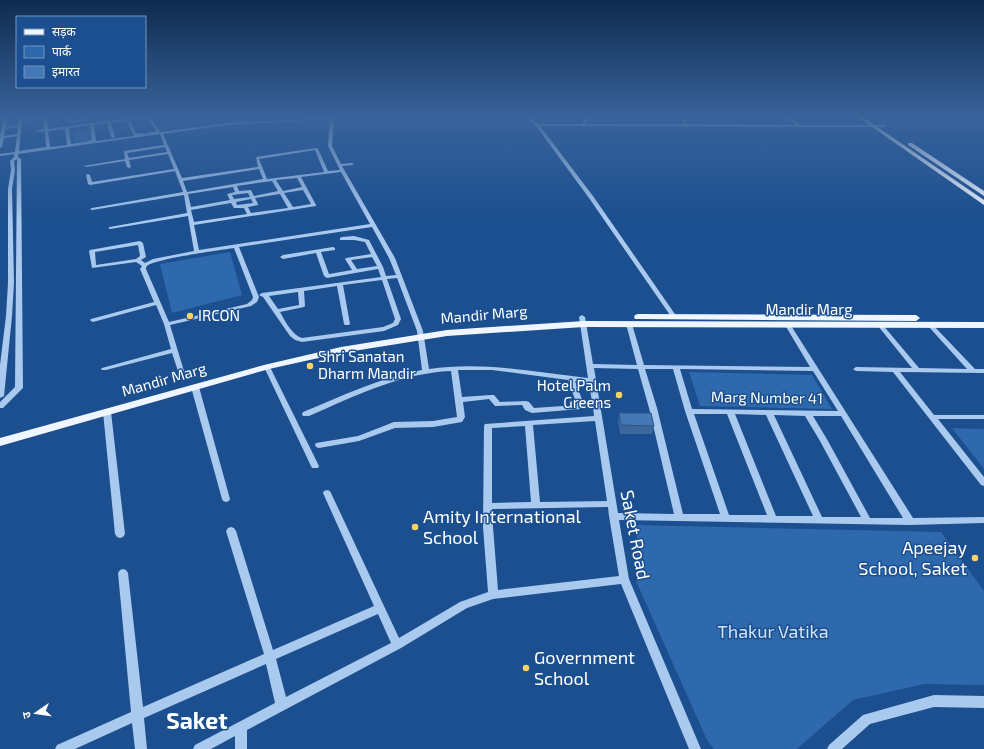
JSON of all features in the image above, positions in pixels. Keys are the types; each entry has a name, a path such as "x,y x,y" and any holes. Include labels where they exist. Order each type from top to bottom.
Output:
{"main road":[{"path":"912,150 984,203"},
{"path":"920,150 984,194"},
{"name":"Mandir Marg","path":"0,436 340,344 420,334 488,323 674,317 984,319"},
{"name":"Mandir Marg","path":"583,320 629,324 984,325"},
{"name":"Mandir Marg","path":"0,442 268,367 420,334"}],"street":[{"path":"0,396 8,328 11,283 10,189 13,170 12,161 16,156 17,150"},
{"path":"0,157 54,150"},
{"path":"129,167 125,152 139,150"},
{"path":"167,150 186,194 197,252"},
{"path":"265,180 258,158 309,150"},
{"path":"316,150 327,173"},
{"path":"332,150 342,171 392,258 420,334 426,372"},
{"path":"555,150 591,197 674,317"},
{"path":"86,166 169,154"},
{"path":"0,406 19,388 18,281 20,232 19,160 16,156"},
{"path":"339,165 352,164"},
{"path":"180,180 260,168"},
{"path":"88,175 90,184 176,170"},
{"path":"92,210 265,180 342,171"},
{"path":"192,224 314,205 298,176"},
{"path":"273,179 291,208"},
{"path":"234,185 238,193"},
{"path":"110,228 232,201 305,188"},
{"path":"249,191 252,197 256,204 236,207 229,194 249,191"},
{"path":"128,204 130,210"},
{"path":"245,206 250,215"},
{"path":"181,371 167,324 143,269 145,265 153,261 197,252 373,225"},
{"path":"10,234 20,232"},
{"path":"265,295 292,335 297,339 302,340 391,327 396,324 398,319 384,278 367,241 354,238 342,239"},
{"path":"137,260 143,257 140,243 92,251 94,267 137,260 145,265"},
{"path":"167,324 249,305 255,301 256,296 236,246"},
{"path":"283,257 333,248"},
{"path":"318,251 327,276 380,267"},
{"path":"355,271 348,259 374,255"},
{"path":"256,296 399,276"},
{"path":"11,283 18,281"},
{"path":"340,284 347,324"},
{"path":"277,312 302,306 301,290"},
{"path":"93,320 158,303"},
{"name":"Saket Road","path":"583,320 597,418 624,579 695,749"},
{"path":"629,324 653,408 679,517"},
{"path":"8,328 19,325"},
{"name":"Marg Number 41","path":"788,325 910,522"},
{"path":"880,325 917,370"},
{"path":"930,325 973,371"},
{"path":"104,369 174,350"},
{"path":"590,366 816,369"},
{"path":"268,367 315,466"},
{"path":"306,414 404,376 426,372 454,369 492,368 592,381"},
{"name":"Marg Number 41","path":"676,368 689,411 726,518"},
{"path":"319,445 359,438 394,425 455,422 461,417 454,369"},
{"path":"856,369 984,371"},
{"path":"895,370 984,483"},
{"path":"571,378 581,405"},
{"path":"195,387 226,499"},
{"path":"459,400 491,397 498,404 524,402 532,411 581,407 581,405 596,404"},
{"name":"Marg Number 41","path":"689,411 844,414"},
{"path":"107,412 120,534"},
{"path":"730,412 773,519"},
{"path":"769,412 819,520"},
{"path":"807,413 824,441 867,521"},
{"path":"932,417 984,417"},
{"path":"493,595 488,506 488,426 597,418"},
{"path":"529,423 536,505"},
{"path":"327,493 397,645"},
{"path":"488,506 611,504"},
{"path":"613,516 910,522 984,520"},
{"path":"232,531 270,656 282,706"},
{"path":"123,572 141,749"},
{"path":"199,749 397,645 464,605 493,595 624,579"},
{"path":"61,749 380,608"},
{"path":"833,749 867,719 934,701 984,702"},
{"path":"241,728 241,749"}],"green space":[{"path":"230,252 242,295 172,313 160,264"},
{"path":"689,372 812,375 832,409 700,406"},
{"path":"952,428 984,429 984,469"},
{"name":"Thakur Vatika","path":"637,525 941,532 984,591 984,685 924,684 853,700 797,749 714,749 707,740 636,581"}],"building":[{"path":"619,413 651,413 654,426 621,425"}],"place":[{"name":"IRCON","path":"190,316"},
{"name":"Shri Sanatan Dharm Mandir","path":"310,366"},
{"name":"Hotel Palm Greens","path":"619,395"},
{"name":"Amity International School","path":"415,527"},
{"name":"Apeejay School, Saket","path":"975,558"},
{"name":"Government School","path":"526,668"}],"district":[{"name":"Saket","path":"197,721"}]}
